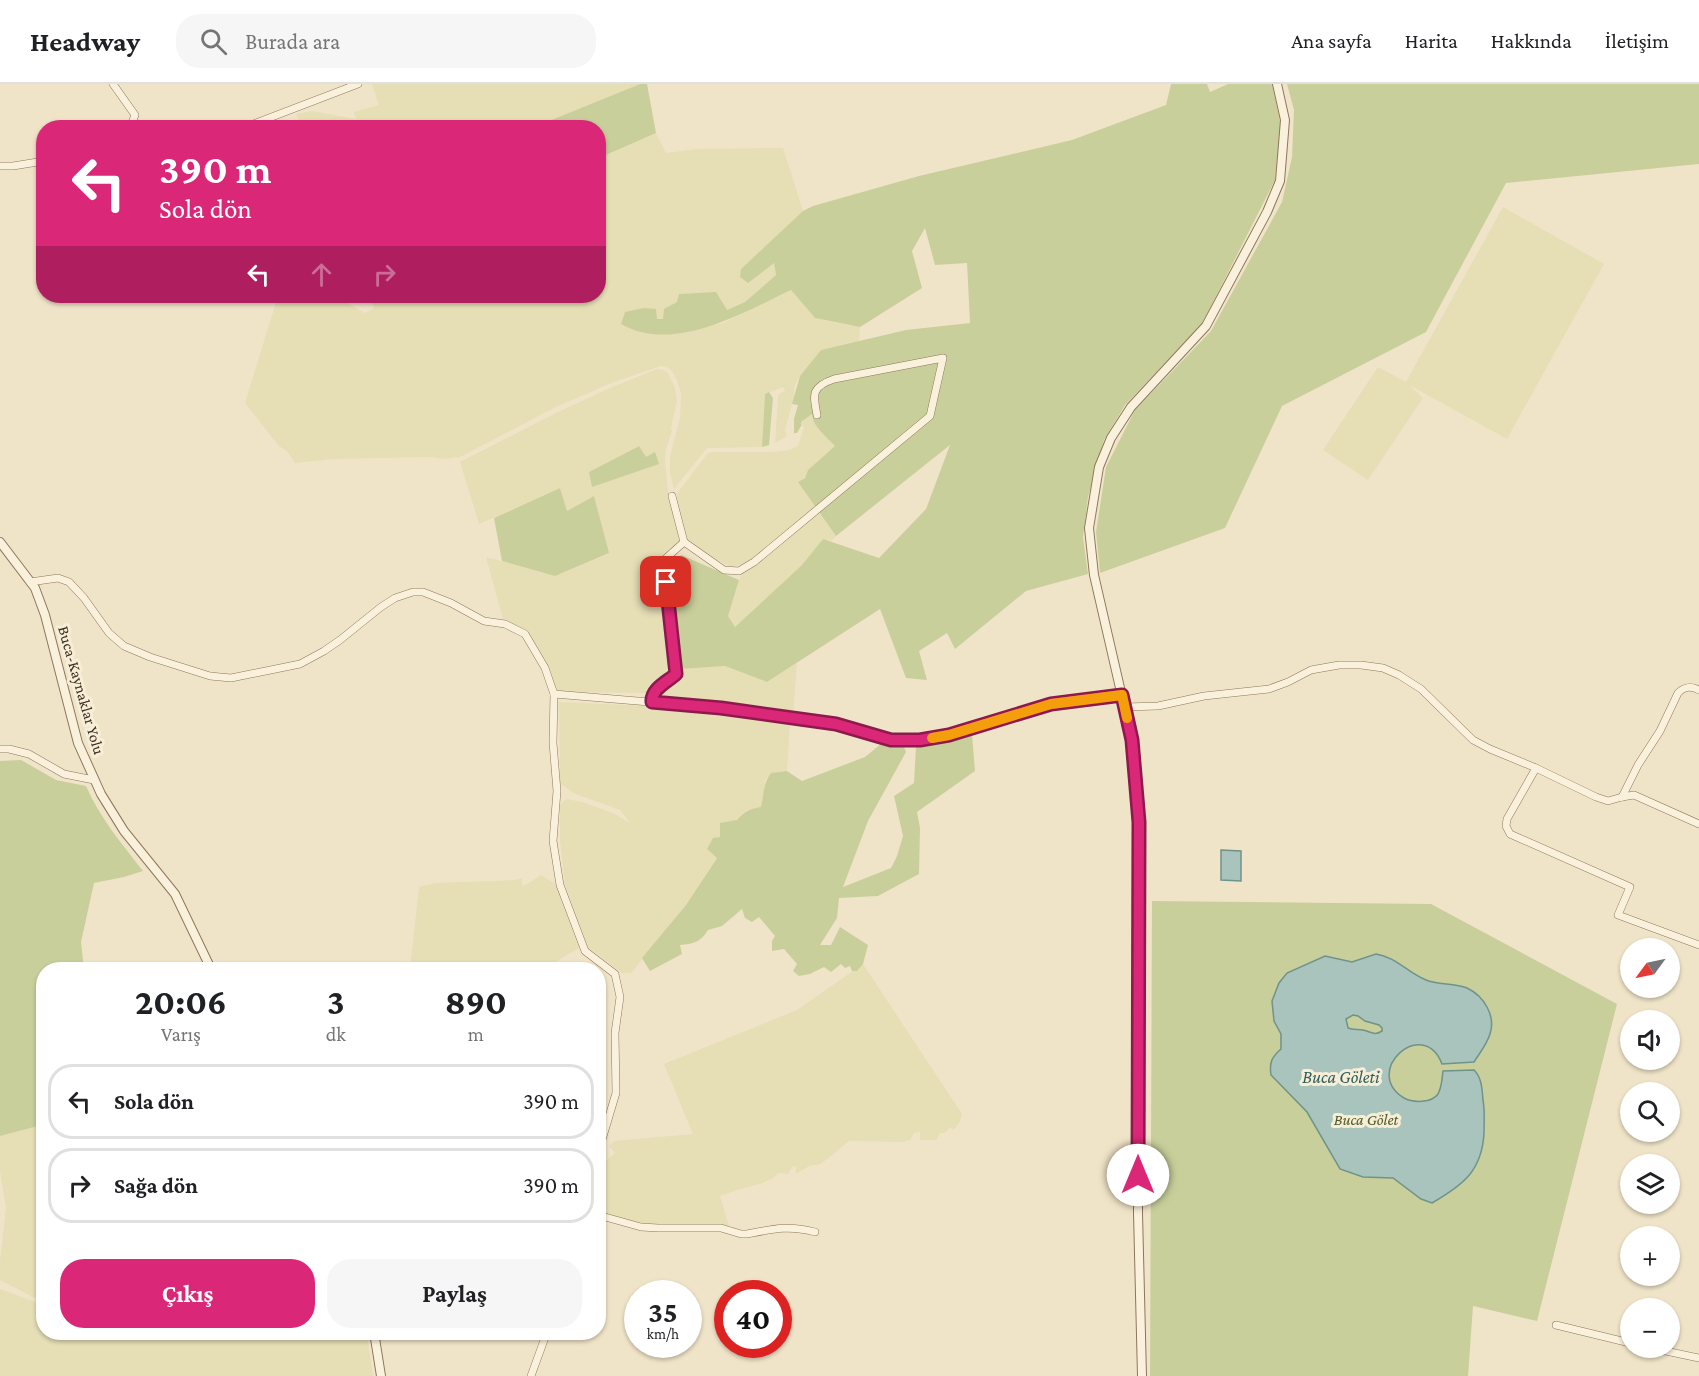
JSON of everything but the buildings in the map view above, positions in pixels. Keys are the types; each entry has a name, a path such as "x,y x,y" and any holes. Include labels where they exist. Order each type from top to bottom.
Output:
{"street":[{"path":"113,84 135,115 133,120"},
{"path":"264,120 358,84"},
{"path":"1142,1376 1138,1213 1139,822 1132,740 1094,575 1089,528 1099,467 1111,438 1131,407 1206,326 1267,212 1280,181 1284,120 1277,84"},
{"path":"0,166 36,162"},
{"path":"672,496 684,542 724,570 738,571 754,562 930,416 943,358 834,379 821,384 814,392 817,415"},
{"name":"Buca-Kaynaklar Yolu","path":"0,542 35,588 45,615 78,743 94,780 124,831 175,894 207,962"},
{"path":"652,702 655,691 676,674 664,560 684,542"},
{"path":"30,582 58,578 69,582 84,598 109,633 124,646 150,657 210,676 231,678 300,664 340,640 395,598 413,592 423,592 451,603 484,621 505,624 525,634 545,668 554,694 553,743 557,791 553,841 560,885 585,951 599,962"},
{"path":"1125,707 1158,706 1204,696 1269,689 1311,670 1338,665 1383,668 1421,689 1473,740 1490,749 1596,797 1608,801 1634,795 1699,824"},
{"path":"1622,796 1638,765 1660,731 1678,693 1689,687 1699,690"},
{"path":"554,694 721,708 836,724 891,740 920,740 949,735 1051,704 1122,695"},
{"path":"0,749 29,754 64,774 94,780"},
{"path":"1536,768 1507,819 1506,826 1510,834 1630,887 1618,915 1699,945"},
{"path":"606,967 615,974 620,997 615,1033 616,1093 606,1126"},
{"path":"606,1217 641,1227 721,1228 747,1234 774,1228 793,1227 815,1232"},
{"path":"1556,1325 1620,1341"},
{"path":"375,1340 381,1376"},
{"path":"531,1376 544,1340"},
{"path":"1680,1354 1699,1358"}],"shaded area":[{"path":"372,84 640,84 551,120 299,120 296,114 312,111 356,119 354,112 379,105"},
{"path":"656,133 666,153 697,149 783,148 803,211 741,269 774,262 776,275 745,302 727,310 677,302 664,319 656,319 649,334 682,333 723,323 791,290 815,318 860,327 859,341 821,350 798,379 785,430 787,436 775,443 778,397 785,391 783,387 765,394 762,447 707,448 674,489 670,473 670,456 680,418 681,394 672,371 661,366 611,383 554,408 460,457 443,459 431,457 333,459 295,463 245,403 276,303 347,303 365,313 374,308 372,303 606,303 606,155"},
{"path":"1503,207 1604,264 1507,439 1409,385 1423,398 1368,480 1323,450 1378,367 1406,382"},
{"path":"657,369 663,370 668,373 675,388 677,400 665,461 668,492 680,541 660,557 673,672 655,686 652,693 562,692 556,689 538,649 526,630 503,619 486,557 555,576 608,554 594,496 567,511 560,488 479,524 460,462 610,388","holes":["638,446 646,458 592,487 589,472"]},
{"path":"813,413 812,419 835,446 798,482 836,536 831,541 823,539 802,565 735,627 727,616 745,564 731,567 688,544 676,500 678,492 708,453 772,452 789,450 798,446 804,427 801,426 801,422"},
{"path":"797,663 793,715 729,706 656,700 653,696 678,676 680,669 725,666 767,682"},
{"path":"559,702 671,707 790,723 787,771 771,773 765,780 761,808 743,812 707,849 717,857 686,905 631,973 622,973 588,947 565,885 560,840 560,804 567,799 582,802 613,813 630,823 620,810 573,793 560,783"},
{"path":"541,875 555,884 579,948 555,962 411,962 419,887 435,883 522,878 522,886"},
{"path":"863,964 962,1114 954,1130 950,1127 945,1133 940,1133 936,1140 920,1140 920,1132 914,1133 910,1140 902,1142 849,1141 821,1164 809,1166 796,1174 796,1167 793,1166 788,1174 779,1173 763,1183 720,1196 729,1226 638,1225 606,1215 606,1160 615,1153 609,1146 614,1141 693,1134 664,1064 797,1010"},
{"path":"36,1127 36,1297 0,1280 6,1208 0,1171 0,1136"},
{"path":"0,1289 36,1302 36,1340 368,1340 373,1376 0,1376"}],"green space":[{"path":"640,84 647,84 656,133 606,155 606,120 551,120"},
{"path":"1171,84 1207,84 1210,92 1228,84 1272,84 1281,126 1275,180 1202,324 1125,405 1104,440 1088,497 1083,537 1088,574 1026,591 955,649 947,633 919,651 927,680 906,678 880,609 767,682 725,666 680,669 672,569 681,555 739,580 728,616 735,627 802,565 823,539 879,558 926,509 950,445 836,536 798,482 805,478 808,470 835,446 817,427 812,414 801,422 797,433 794,433 794,419 798,405 792,404 800,376 821,350 906,330 970,323 967,263 935,265 925,228 912,251 922,288 860,327 815,318 791,290 708,327 663,335 641,332 621,324 625,312 644,308 656,309 657,319 663,319 664,309 677,302 679,294 716,292 727,310 745,302 776,275 774,263 748,283 740,277 741,269 803,211 813,206 919,176 1072,140 1166,105"},
{"path":"1287,84 1699,84 1699,164 1506,183 1426,332 1282,406 1225,528 1100,573 1096,532 1106,467 1135,410 1211,331 1282,202 1292,157 1294,110"},
{"path":"769,392 773,398 769,445 762,447 765,394"},
{"path":"639,446 646,457 655,452 659,464 592,487 589,472"},
{"path":"560,488 567,511 594,496 609,553 555,576 502,561 494,518"},
{"path":"972,734 975,771 917,812 920,828 919,874 878,896 839,898 837,918 820,945 831,945 840,927 868,945 863,964 857,971 852,971 850,966 845,968 841,964 831,972 824,967 810,974 799,976 793,971 797,964 784,949 772,951 772,941 775,936 759,917 752,922 745,918 742,909 722,926 708,930 699,940 680,945 682,954 650,971 642,958 686,905 717,858 707,849 713,838 720,837 720,823 737,820 742,814 761,807 765,785 771,773 787,771 802,781 865,757 882,743 903,745 906,752 868,821 843,887 891,868 903,836 894,796 914,783 916,746"},
{"path":"21,760 56,780 86,786 119,841 143,871 94,883 81,942 83,962 36,962 36,1127 0,1136 0,761"},
{"name":"Buca Gölet","path":"1152,901 1431,904 1617,1004 1537,1321 1473,1306 1468,1376 1150,1376"}],"water":[{"path":"1221,850 1241,851 1241,881 1221,880"},
{"name":"Buca Göleti","path":"1376,954 1383,956 1426,980 1467,988 1479,996 1490,1014 1490,1034 1474,1062 1442,1064 1433,1050 1422,1045 1410,1046 1392,1063 1389,1075 1393,1087 1404,1098 1412,1101 1427,1101 1435,1097 1440,1088 1443,1071 1474,1070 1480,1080 1484,1133 1479,1157 1475,1167 1462,1183 1432,1203 1421,1199 1393,1178 1363,1177 1340,1169 1307,1112 1271,1075 1272,1060 1281,1049 1281,1034 1274,1021 1272,1001 1279,983 1287,973 1325,956 1352,962","holes":["1353,1015 1365,1021 1379,1025 1382,1031 1375,1033 1348,1028 1346,1019"]}],"slow traffic":[{"path":"932,738 1051,704 1122,695 1127,718"}],"route":[{"path":"666,582 676,674 655,691 652,702 721,708 836,724 891,740 920,740 949,735 1051,704 1122,695 1132,740 1139,822 1138,1175"}]}
